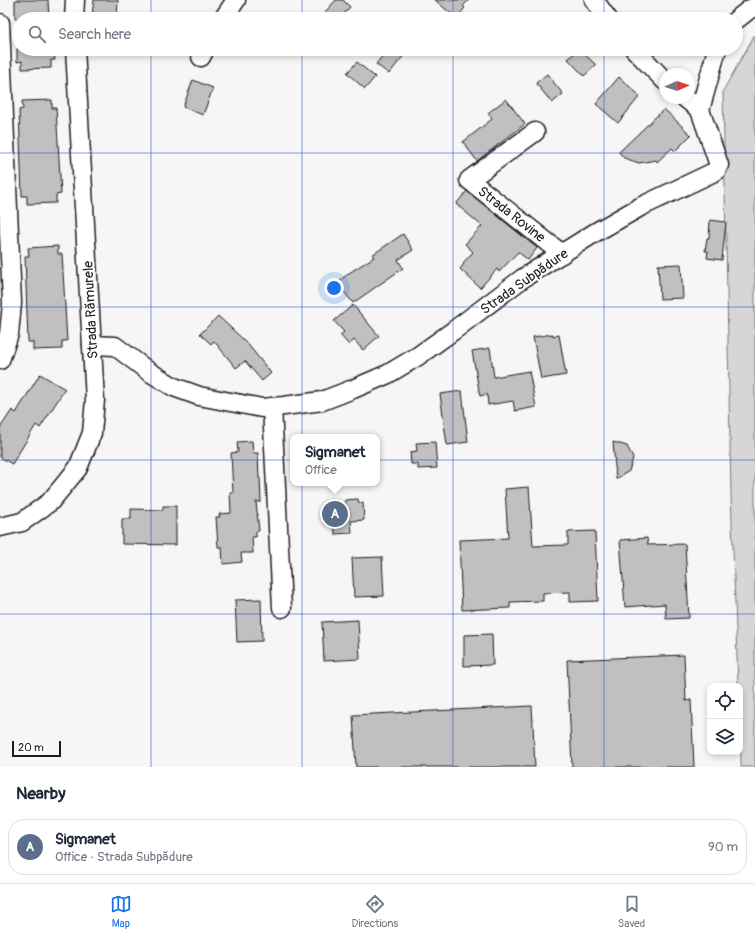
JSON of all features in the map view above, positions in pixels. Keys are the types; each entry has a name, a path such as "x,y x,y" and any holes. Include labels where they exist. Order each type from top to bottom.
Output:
{"street":[{"path":"74,12 75,0"},
{"path":"228,12 236,0"},
{"path":"594,0 603,12"},
{"path":"743,14 755,7"},
{"path":"0,23 12,303 9,334 0,360"},
{"name":"Strada Rămurele","path":"0,527 22,522 50,502 78,468 92,433 95,400 75,56"},
{"path":"641,56 659,76"},
{"path":"692,104 700,110 715,56"},
{"name":"Strada Subpădure","path":"92,345 115,346 148,371 174,387 198,396 262,408 322,401 388,374 418,356 524,278 596,232 640,207 716,171 719,166 700,110"},
{"name":"Strada Rovine","path":"535,132 469,180 562,254"},
{"path":"272,407 282,608"}],"shaded area":[{"path":"755,34 755,767 741,767 741,755 743,755 743,683 738,683 731,494 723,91"}],"building":[{"path":"15,0 48,0 49,12 15,12"},
{"path":"94,0 118,0 117,12 92,12"},
{"path":"336,0 343,0 350,7 345,12 325,12"},
{"path":"435,0 469,0 463,6 465,8 461,12 449,12"},
{"path":"17,56 55,56 55,60 51,60 51,68 22,69 22,61 17,62"},
{"path":"382,56 403,56 389,74 376,64"},
{"path":"571,56 586,56 596,65 584,76 568,59"},
{"path":"357,62 375,77 365,89 347,73"},
{"path":"547,74 563,94 552,103 536,83"},
{"path":"619,77 640,96 618,123 596,104"},
{"path":"193,80 213,88 203,115 183,107"},
{"path":"506,99 525,124 477,161 463,142 492,119 488,113"},
{"path":"52,100 52,108 56,108 61,194 56,195 56,203 27,204 27,196 22,196 19,110 23,109 22,101"},
{"path":"664,109 691,135 675,151 672,148 657,162 656,160 639,163 624,158 619,152"},
{"path":"467,191 537,248 528,260 518,252 499,272 497,269 480,288 460,269 464,264 463,263 473,252 465,244 482,226 456,204"},
{"path":"710,220 726,222 722,260 707,258 708,251 705,251 707,238 709,238"},
{"path":"403,234 413,250 398,260 403,268 353,303 337,283 349,273 374,257 372,255"},
{"path":"58,246 58,254 62,254 67,341 62,341 62,349 33,350 33,342 28,342 25,256 29,256 28,248"},
{"path":"681,264 683,298 660,299 658,265"},
{"path":"353,305 379,336 363,350 354,340 349,345 340,335 344,332 334,321"},
{"path":"218,316 246,342 271,373 262,381 245,361 236,368 214,341 211,344 200,334"},
{"path":"553,334 553,336 559,335 566,375 541,379 533,337"},
{"path":"490,348 494,377 529,371 536,407 515,411 513,401 488,405 487,394 480,396 472,351"},
{"path":"40,374 65,389 40,428 36,425 12,464 0,457 0,428 12,410 16,413"},
{"path":"462,391 468,442 447,445 440,394"},
{"path":"252,441 253,453 258,453 260,478 261,502 256,502 259,531 256,531 256,537 252,537 253,553 241,553 242,562 223,564 222,547 218,547 216,517 220,517 219,514 231,513 230,493 233,493 231,453 238,452 237,442"},
{"path":"435,442 437,468 418,469 418,464 411,464 410,452 417,451 416,443"},
{"path":"613,442 627,446 633,458 629,471 616,479"},
{"path":"529,487 533,546 568,545 568,532 595,531 598,601 570,602 570,592 543,593 543,601 510,602 510,608 462,610 459,540 508,538 505,489"},
{"path":"358,499 359,503 363,503 364,520 351,521 352,533 335,534 334,521 331,521 330,506 345,505 345,500"},
{"path":"163,506 176,506 176,545 122,544 122,519 131,519 131,509 163,510"},
{"path":"647,538 648,545 685,544 689,618 666,619 665,604 625,607 620,540"},
{"path":"382,557 384,596 354,597 352,558"},
{"path":"261,599 262,641 237,642 235,600"},
{"path":"358,620 360,659 324,661 322,622"},
{"path":"492,634 493,665 464,666 464,635"},
{"path":"684,655 686,701 691,700 694,767 572,767 567,660"},
{"path":"532,706 535,767 356,767 353,715"}],"place":[{"name":"Sigmanet","path":"335,514"}]}
